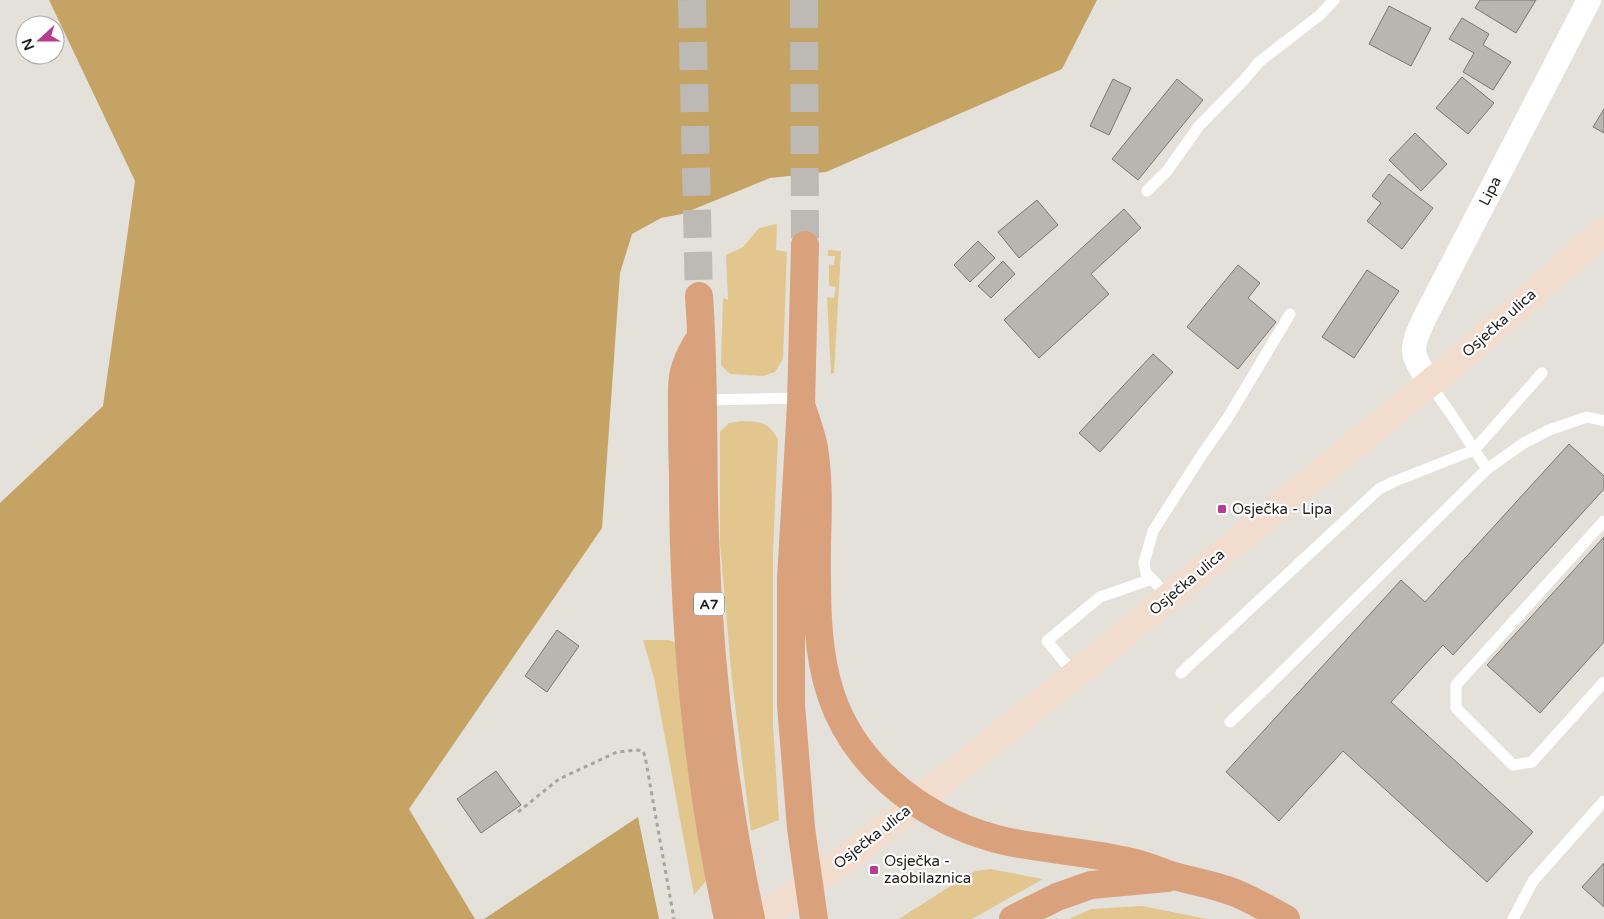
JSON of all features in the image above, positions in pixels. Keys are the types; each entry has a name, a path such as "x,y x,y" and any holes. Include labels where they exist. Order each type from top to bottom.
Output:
{"highway":[{"path":"804,245 801,401 791,598 791,705 801,828 814,919"},
{"name":"A7","path":"699,296 702,334 704,529 710,632 731,879 751,919"},
{"path":"702,334 687,362 682,384 686,583 692,681 701,763 731,879 728,919"},
{"path":"801,401 810,434 816,470 819,628 825,670 831,695 840,717 848,733 870,763 921,806 942,818 986,836 1035,847 1105,856 1131,862 1238,894 1286,919"},
{"path":"1013,919 1058,897 1091,885 1177,876"}],"main road":[{"name":"Osječka ulica","path":"759,919 857,850 1075,676 1160,588 1469,351 1604,231"}],"street":[{"name":"Lipa","path":"1429,383 1416,361 1413,350 1415,339 1589,0"}],"lane":[{"path":"1147,190 1167,171 1199,126 1259,62 1320,15 1334,0"},
{"path":"1160,588 1146,573 1144,563 1154,531 1202,453 1227,419 1290,314"},
{"path":"1181,673 1379,489 1474,450 1542,373"},
{"path":"1429,383 1487,469"},
{"path":"702,400 801,401"},
{"path":"1230,722 1487,469 1524,443 1549,430 1587,417 1604,421"},
{"path":"1604,522 1456,685 1456,708 1513,765 1532,762 1604,682"},
{"path":"1075,676 1047,641 1100,597 1160,588"},
{"path":"1512,919 1533,881 1604,801"}],"path":[{"path":"518,812 559,779 616,752 642,751 645,756 674,919"}],"shaded area":[{"path":"49,0 1097,0 1062,69 826,172 770,178 682,214 661,218 632,234 620,273 602,528 409,809 475,919 0,919 0,503 103,406 135,181 65,34 65,15 56,15"},
{"path":"777,224 776,250 787,252 783,359 775,372 763,376 730,374 721,365 723,298 728,300 726,255 743,247 759,228"},
{"path":"828,250 841,251 834,373 831,374 827,297 834,298 836,287 829,286 829,264 834,265 835,256 828,256"},
{"path":"741,421 763,424 778,439 773,551 773,725 779,820 751,831 732,681 720,543 720,432 729,423"},
{"path":"643,640 668,640 677,643 706,881 694,895 654,678"},
{"path":"638,817 659,919 484,919"},
{"path":"990,869 1043,879 972,919 899,919 966,876 976,871"},
{"path":"1142,906 1207,919 1069,919 1091,909"}],"building":[{"path":"1480,0 1536,0 1516,33 1475,8"},
{"path":"1389,6 1431,28 1411,66 1369,44"},
{"path":"1462,18 1489,34 1483,45 1511,62 1493,90 1463,72 1474,53 1449,39"},
{"path":"1462,77 1494,103 1468,134 1436,108"},
{"path":"1113,79 1131,88 1109,135 1090,126"},
{"path":"1177,79 1203,100 1138,180 1112,159"},
{"path":"1604,109 1604,133 1593,127"},
{"path":"1415,133 1447,164 1421,191 1389,160"},
{"path":"1389,174 1433,208 1402,249 1367,221 1381,203 1372,196"},
{"path":"1037,200 1058,225 1019,258 998,232"},
{"path":"1124,209 1141,228 1091,274 1109,294 1039,358 1004,320"},
{"path":"978,241 995,258 970,282 954,265"},
{"path":"1003,261 1015,274 991,298 978,286"},
{"path":"1238,265 1260,283 1248,298 1276,322 1238,369 1187,327"},
{"path":"1367,270 1399,291 1354,358 1322,337"},
{"path":"1153,354 1173,372 1100,452 1079,433"},
{"path":"1569,444 1604,476 1604,489 1453,655 1443,645 1391,702 1533,832 1487,882 1343,751 1279,821 1226,772 1401,580 1425,602"},
{"path":"1604,537 1604,642 1540,713 1487,665"},
{"path":"557,630 579,646 547,692 525,676"},
{"path":"496,771 521,805 481,833 457,799"},
{"path":"1604,863 1604,907 1582,887"}],"tunnel":[{"path":"692,0 699,296"},
{"path":"804,0 805,245"}],"place":[{"name":"Osječka - Lipa","path":"1222,509"},
{"name":"Osječka - zaobilaznica","path":"874,870"}]}
